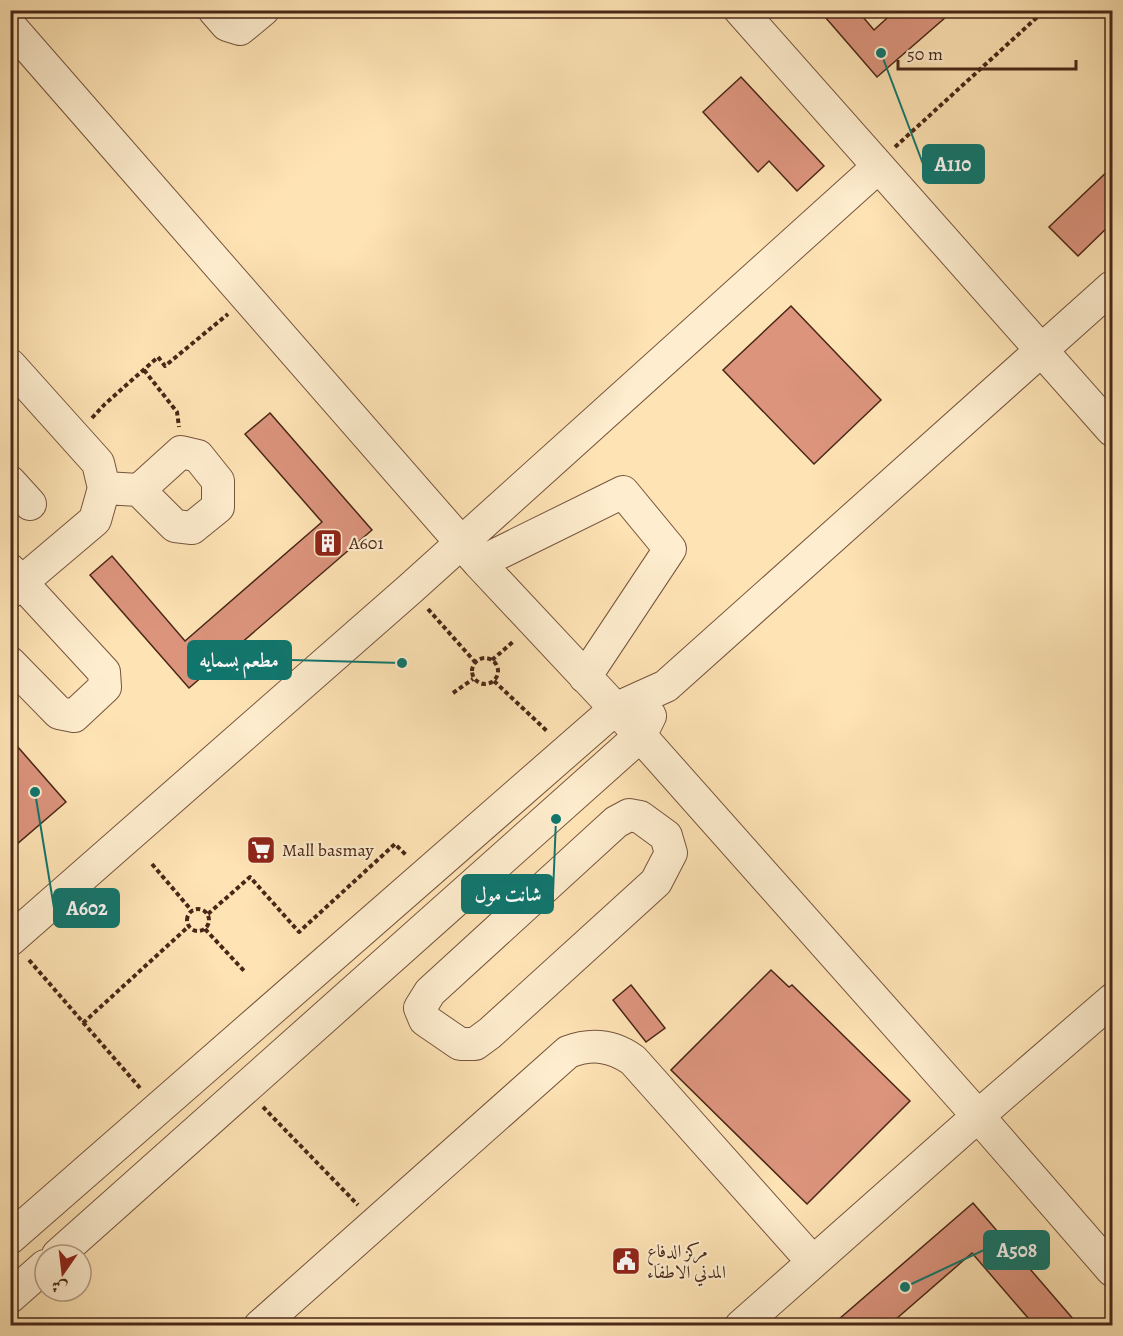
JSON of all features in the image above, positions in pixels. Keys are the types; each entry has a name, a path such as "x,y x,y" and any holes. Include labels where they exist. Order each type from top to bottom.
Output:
{"street":[{"path":"214,10 227,25 240,29 263,10"},
{"path":"740,10 1113,430"},
{"path":"10,26 470,553 640,735 1113,1270"},
{"path":"470,553 878,167"},
{"path":"10,1238 615,709 666,686 1113,287"},
{"path":"10,365 98,463 104,488 95,520 14,582 104,672 105,687 74,716 59,712 10,663"},
{"path":"104,488 139,490 175,526 192,528 218,507 218,481 198,456 181,452 139,490"},
{"path":"11,940 410,589 470,553 623,492 670,549 585,677"},
{"path":"71,1243 640,735 666,686"},
{"path":"666,836 707,812"},
{"path":"629,815 640,817 666,836 671,853 656,882 490,1033 474,1044 460,1044 425,1020 420,1008 430,992 616,822 629,815"},
{"path":"741,1326 1113,1000"},
{"path":"230,1046 252,1082"},
{"path":"260,1326 568,1052 590,1046 613,1049 633,1060 813,1262"},
{"path":"10,1297 33,1277"}],"path":[{"path":"878,167 898,145 1045,10"},
{"path":"74,436 105,404 158,357 165,366 248,298"},
{"path":"144,370 177,412 181,452"},
{"path":"410,589 475,662"},
{"path":"486,658 492,660 498,670 495,681 488,685 480,684 473,679 471,670 475,662 486,658"},
{"path":"453,693 473,679"},
{"path":"495,681 568,751"},
{"path":"208,914 250,877 299,932 395,844 424,876"},
{"path":"152,864 192,911"},
{"path":"198,909 208,914 208,925 205,929 199,931 189,926 189,915 192,911 198,909"},
{"path":"83,1023 189,926"},
{"path":"205,929 245,972"},
{"path":"11,940 158,1109"},
{"path":"252,1082 375,1223"}],"building":[{"path":"819,10 857,10 874,30 896,10 954,10 877,77"},
{"path":"741,77 824,166 797,191 769,161 758,172 703,112"},
{"path":"1112,167 1112,223 1078,256 1049,227"},
{"path":"791,306 881,400 814,464 723,370"},
{"name":"A601","path":"270,413 372,530 189,688 90,575 112,556 185,641 322,522 245,434"},
{"path":"10,738 66,802 10,850 10,801 16,795 10,789"},
{"path":"771,970 789,987 792,985 910,1101 807,1204 671,1070"},
{"path":"631,985 665,1028 646,1042 613,1000"},
{"path":"973,1203 1074,1320 1068,1326 1035,1326 972,1253 888,1326 831,1326"}],"place":[{"name":"A110","path":"881,53"},
{"name":"A601","path":"328,543"},
{"name":"مطعم بسمايه","path":"402,663"},
{"name":"A602","path":"35,792"},
{"name":"شانت مول","path":"556,819"},
{"name":"Mall basmay","path":"261,850"},
{"name":"مركز الدفاع المدني الاطفاء","path":"626,1261"},
{"name":"A508","path":"905,1287"}]}
